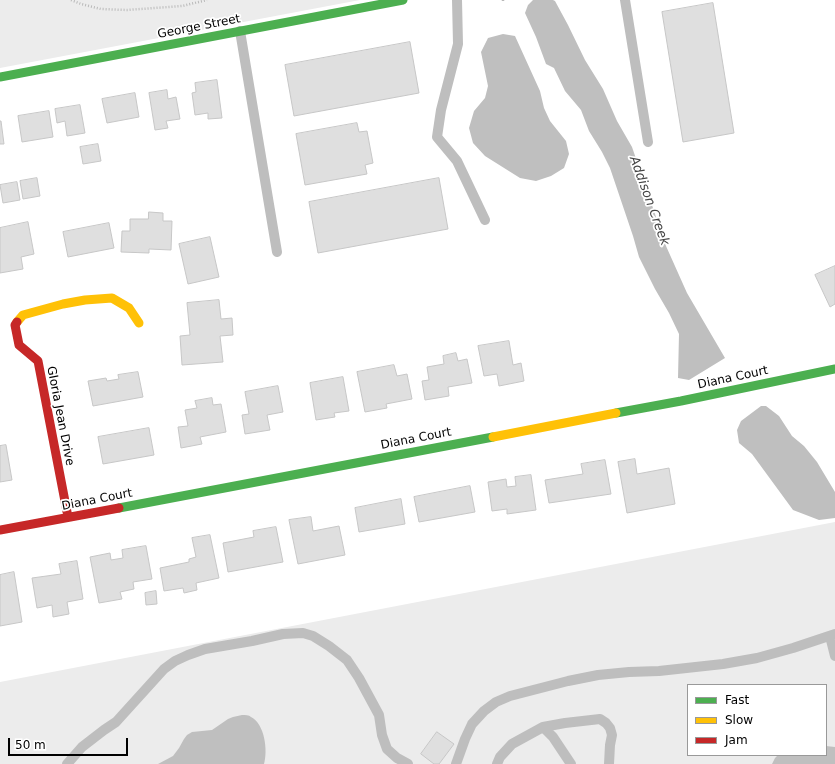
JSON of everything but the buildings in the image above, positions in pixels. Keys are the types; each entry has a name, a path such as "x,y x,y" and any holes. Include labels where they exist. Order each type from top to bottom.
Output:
{"street":[{"name":"George Street","path":"0,77 403,0"},
{"name":"Gloria Jean Drive","path":"68,517 38,360 19,345 15,325 23,315 85,300 112,298 129,308 139,323"},
{"name":"Diana Court","path":"0,530 673,403 835,369"}],"lane":[{"path":"457,0 458,44 441,110 437,138 457,161 485,220"},
{"path":"625,0 648,142"},
{"path":"240,31 277,252"},
{"path":"67,764 82,747 116,722 164,669 175,660 205,649 283,634 303,633 313,636 347,660 359,678 379,715 382,735 387,749 397,758 408,764"},
{"path":"456,764 472,724 484,711 496,702 510,696 598,675 723,664 757,658 833,635 835,656"},
{"path":"497,764 500,757 512,744 543,727 565,722 600,720 606,723 610,728 612,735 609,764"},
{"path":"543,727 553,737 571,764"}],"path":[{"path":"72,0 101,9 127,10 182,6 207,0"}],"shaded area":[{"path":"0,0 360,0 0,68"},
{"path":"835,522 835,764 0,764 0,682"}],"water":[{"name":"Addison Creek","path":"533,0 555,1 585,60 603,89 617,121 632,147 666,246 687,293 725,358 689,380 678,378 679,334 639,257 610,168 589,131 581,110 565,91 554,68 546,64 525,13 528,5"},
{"path":"503,34 515,36 540,91 544,108 550,121 566,141 569,154 564,168 551,176 536,181 520,178 485,156 473,143 469,128 474,111 485,98 488,86 481,52 488,38"},
{"path":"761,406 766,406 779,416 792,436 804,446 817,462 835,492 835,518 819,520 793,510 752,454 739,443 737,430 741,421"},
{"path":"242,715 249,716 256,720 260,725 266,752 264,764 158,764 173,756 187,735 192,732 212,730 228,719"},
{"path":"827,746 835,747 835,764 772,764 777,756 827,756"}],"traffic: fast":[{"path":"0,77 403,0"},
{"path":"616,413 835,369"},
{"path":"119,508 493,437"}],"traffic: slow":[{"path":"17,322 23,315 63,304 85,300 112,298 129,308 139,323"},
{"path":"493,437 616,413"}],"traffic: jam":[{"path":"17,322 15,325 19,345 38,361 68,517"},
{"path":"0,530 119,508"}]}
